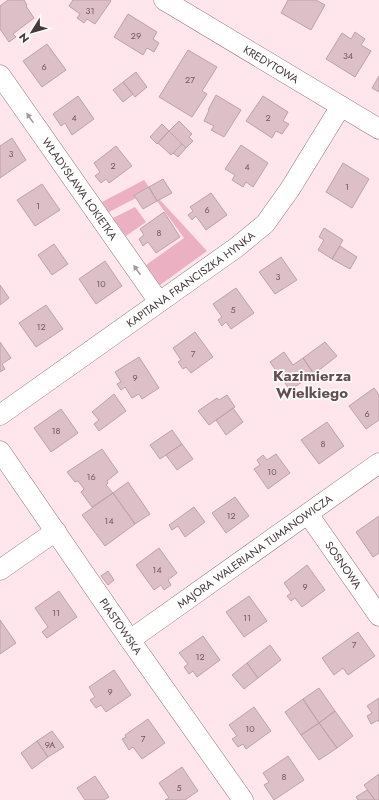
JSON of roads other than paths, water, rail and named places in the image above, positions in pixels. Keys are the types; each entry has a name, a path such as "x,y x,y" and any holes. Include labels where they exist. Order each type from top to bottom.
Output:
{"street":[{"name":"KREDYTOWA","path":"164,0 379,129"},
{"name":"WŁADYSŁAWA ŁOKIETKA","path":"0,75 159,302"},
{"name":"KAPITANA FRANCISZKA HYNKA","path":"0,415 237,247 265,224 294,183 341,106"},
{"name":"PIASTOWSKA","path":"0,451 130,640 243,800"},
{"name":"MAJORA WALERIANA TUMANOWICZA","path":"130,640 379,463"},
{"name":"SOSNOWA","path":"308,514 379,616"},
{"path":"0,570 56,531"}],"district":[{"name":"Kazimierza Wielkiego","path":"312,384"}]}
